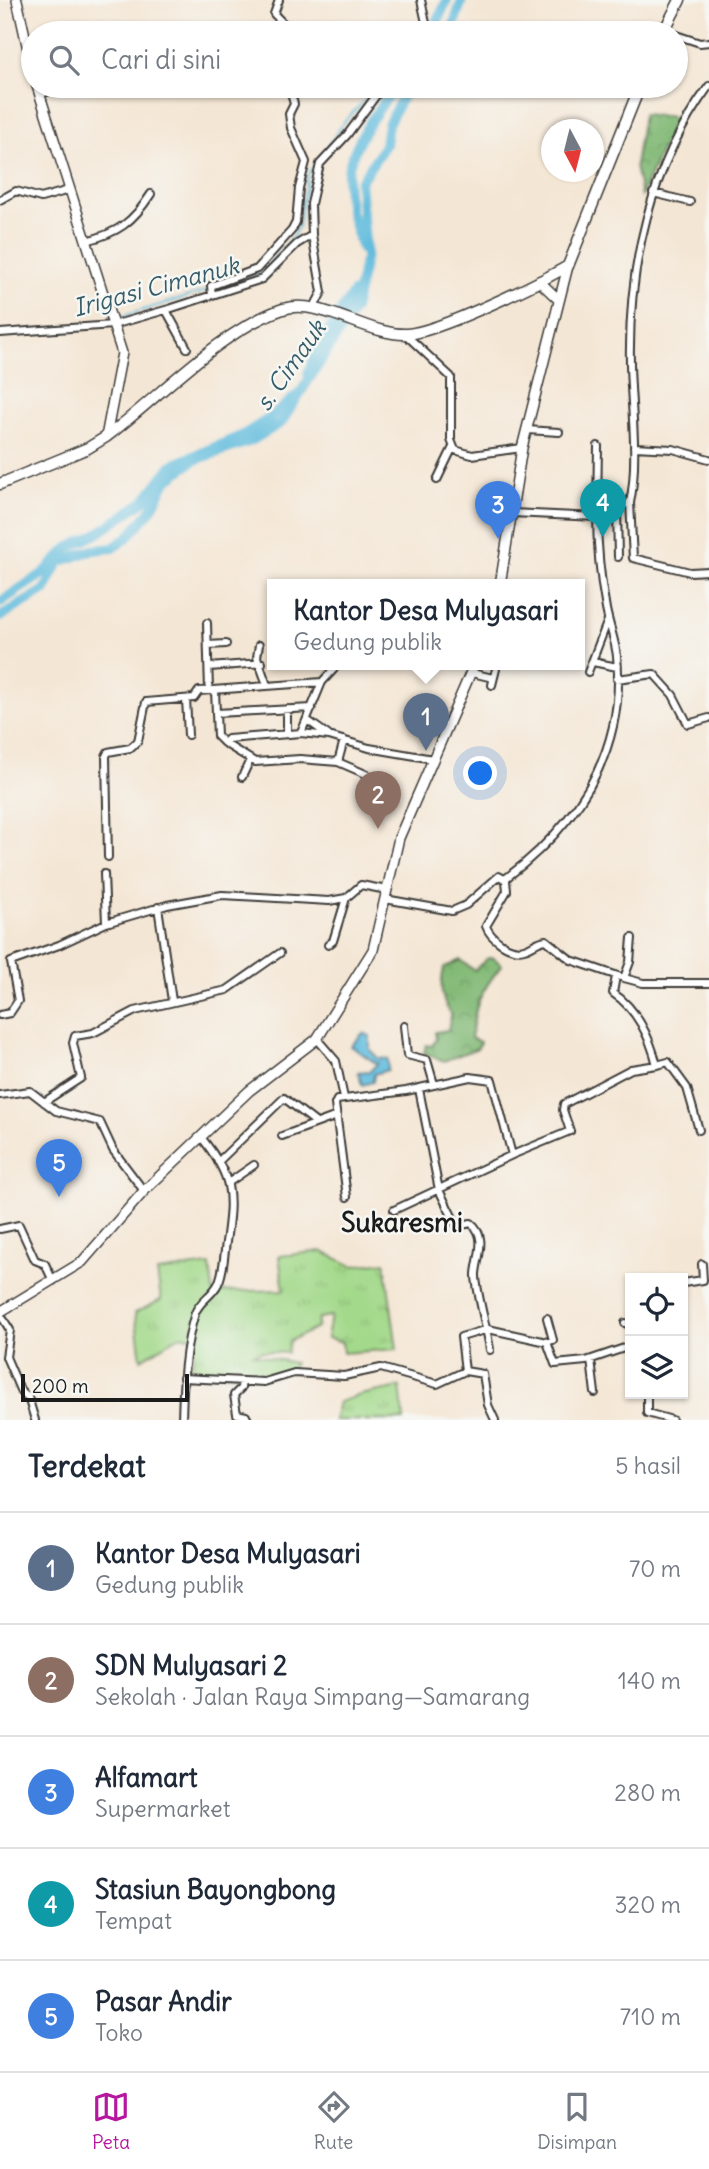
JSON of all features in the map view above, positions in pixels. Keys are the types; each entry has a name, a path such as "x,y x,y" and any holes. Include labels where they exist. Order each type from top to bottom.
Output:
{"main road":[{"path":"17,0 22,21"},
{"path":"673,21 680,0"},
{"path":"41,98 122,358 106,437"},
{"path":"501,579 522,448 568,266 635,98"},
{"path":"0,484 88,448 106,437 197,362 253,323 285,308 317,311 405,334 440,324 540,281 568,266"},
{"path":"540,281 559,300"},
{"path":"0,1313 94,1251 144,1191 249,1091 317,1039 370,957 382,922 399,838 473,670"}],"street":[{"path":"279,0 273,12 281,21"},
{"path":"421,0 426,16 424,21"},
{"path":"688,39 700,43 709,42"},
{"path":"709,86 681,130 653,193 636,262 629,344 634,447 630,503 633,558 690,572 709,570"},
{"path":"292,98 294,104 289,114 291,128 311,168 312,235 322,292 317,311"},
{"path":"0,333 166,310 257,269 296,222 299,188 311,168 372,98"},
{"path":"0,200 16,191 41,198 69,190"},
{"path":"653,193 690,202"},
{"path":"86,241 116,233 134,219 151,194"},
{"path":"211,292 262,279 297,244 312,235"},
{"path":"166,310 187,348"},
{"path":"405,334 446,371 452,382 453,447 437,480"},
{"path":"527,430 559,432"},
{"path":"505,879 538,849 589,792 612,733 617,667 597,554 598,446"},
{"path":"453,447 464,455 522,448"},
{"path":"634,447 673,449 709,459"},
{"path":"512,513 597,515 617,510 630,503"},
{"path":"617,510 618,557"},
{"path":"588,672 608,619"},
{"path":"207,623 217,736 224,743 250,760 338,761 368,775"},
{"path":"208,645 226,644"},
{"path":"258,645 257,657 262,663 267,685"},
{"path":"593,662 617,667"},
{"path":"209,667 262,663"},
{"path":"301,733 322,682 333,670"},
{"path":"475,670 493,681 496,670"},
{"path":"617,679 654,674 673,695 688,724 709,718"},
{"path":"108,857 107,754 130,748 138,741 146,702 194,698 199,691 322,682"},
{"path":"186,699 188,735"},
{"path":"216,713 312,708"},
{"path":"287,709 287,734"},
{"path":"307,720 329,736"},
{"path":"224,743 228,739 301,733 329,736 369,748 433,759"},
{"path":"338,761 344,740"},
{"path":"242,777 250,760"},
{"path":"104,874 106,923"},
{"path":"0,1015 10,1013 18,1002 10,962 59,945 106,923 158,907 222,895 329,901 346,898 361,885 386,895 452,911 466,905 495,877 505,879"},
{"path":"505,879 507,891 486,922 490,935 518,950 546,940 570,960 620,977 643,983 709,983"},
{"path":"328,945 333,942 346,898"},
{"path":"158,907 172,1001"},
{"path":"632,938 630,962 613,993 623,998 641,1024 657,1065"},
{"path":"44,1102 81,1079 73,1043 75,1036 93,1033 135,1011 227,990 280,953"},
{"path":"404,1026 407,1055 427,1059 434,1084"},
{"path":"317,1039 336,1061 344,1098"},
{"path":"394,1210 570,1131 563,1106 586,1090 631,1069 668,1062 687,1087 699,1130"},
{"path":"347,1197 335,1102 344,1098 474,1077 493,1080 512,1155"},
{"path":"419,1088 439,1190 457,1226 471,1223 476,1227 482,1254 475,1276 488,1329 490,1350"},
{"path":"0,1095 30,1091 56,1111 93,1118 100,1122 113,1150 144,1191"},
{"path":"218,1162 284,1098 315,1122"},
{"path":"282,1136 337,1116"},
{"path":"183,1420 183,1378 188,1339 197,1307 213,1292 220,1278 232,1197 218,1162 201,1137"},
{"path":"228,1183 254,1165"},
{"path":"0,1229 19,1224 35,1260 45,1264 52,1281"},
{"path":"688,1282 703,1280 702,1264"},
{"path":"0,1313 10,1330 6,1357 21,1392 28,1397 35,1420"},
{"path":"466,1371 461,1338 488,1329 547,1342 553,1339 547,1318"},
{"path":"547,1342 555,1364 591,1360 625,1348"},
{"path":"591,1360 595,1393"},
{"path":"183,1378 224,1377 264,1382 294,1373 344,1376 382,1368 431,1384 466,1371 483,1374 488,1405 495,1420"},
{"path":"242,1381 241,1388 234,1395 235,1407 237,1414 246,1416 248,1420"},
{"path":"647,1399 647,1413 672,1420"}],"green space":[{"path":"643,114 676,117 641,196 635,166"},
{"path":"488,958 494,958 502,965 488,983 474,1016 471,1038 480,1042 478,1048 444,1061 424,1053 426,1045 432,1046 436,1039 435,1032 448,1030 451,1014 442,992 444,968 460,960 474,970"},
{"path":"321,1251 353,1266 385,1262 397,1349 343,1353 342,1342 327,1338 331,1316 318,1318 317,1328 289,1341 287,1353 261,1351 253,1354 294,1363 292,1369 266,1377 192,1373 194,1338 182,1335 141,1359 135,1313 161,1300 157,1272 210,1265 213,1292 284,1290 279,1256"},
{"path":"400,1387 404,1420 334,1420 339,1402"}],"water":[{"path":"363,1033 370,1036 370,1050 378,1058 388,1059 388,1070 374,1074 373,1082 362,1085 358,1072 370,1071 377,1064 351,1046"}],"waterway":[{"path":"437,21 447,0"},
{"name":"s. Cimauk","path":"455,21 462,0"},
{"name":"Irigasi Cimanuk","path":"215,288 260,274 292,238 298,227 308,174 344,122 367,98"},
{"path":"362,249 348,198 349,167 362,135 387,98"},
{"name":"s. Cimauk","path":"0,617 45,590 59,562 93,550 113,548 129,536 151,510 166,481 195,460 251,441 281,423 354,309 366,255 360,182 385,145 388,124 402,98"},
{"name":"Irigasi Cimanuk","path":"114,319 209,290"},
{"path":"308,374 320,344 353,293"},
{"name":"Irigasi Cimanuk","path":"94,323 109,320"},
{"path":"0,602 44,573 68,548 97,534 144,501 172,465 243,435 270,418 296,396"}],"place":[{"name":"Stasiun Bayongbong","path":"603,537"},
{"name":"Alfamart","path":"498,539"},
{"name":"Kantor Desa Mulyasari","path":"426,751"},
{"name":"SDN Mulyasari 2","path":"378,829"},
{"name":"Pasar Andir","path":"59,1197"}],"district":[{"name":"Sukaresmi","path":"402,1222"}]}
